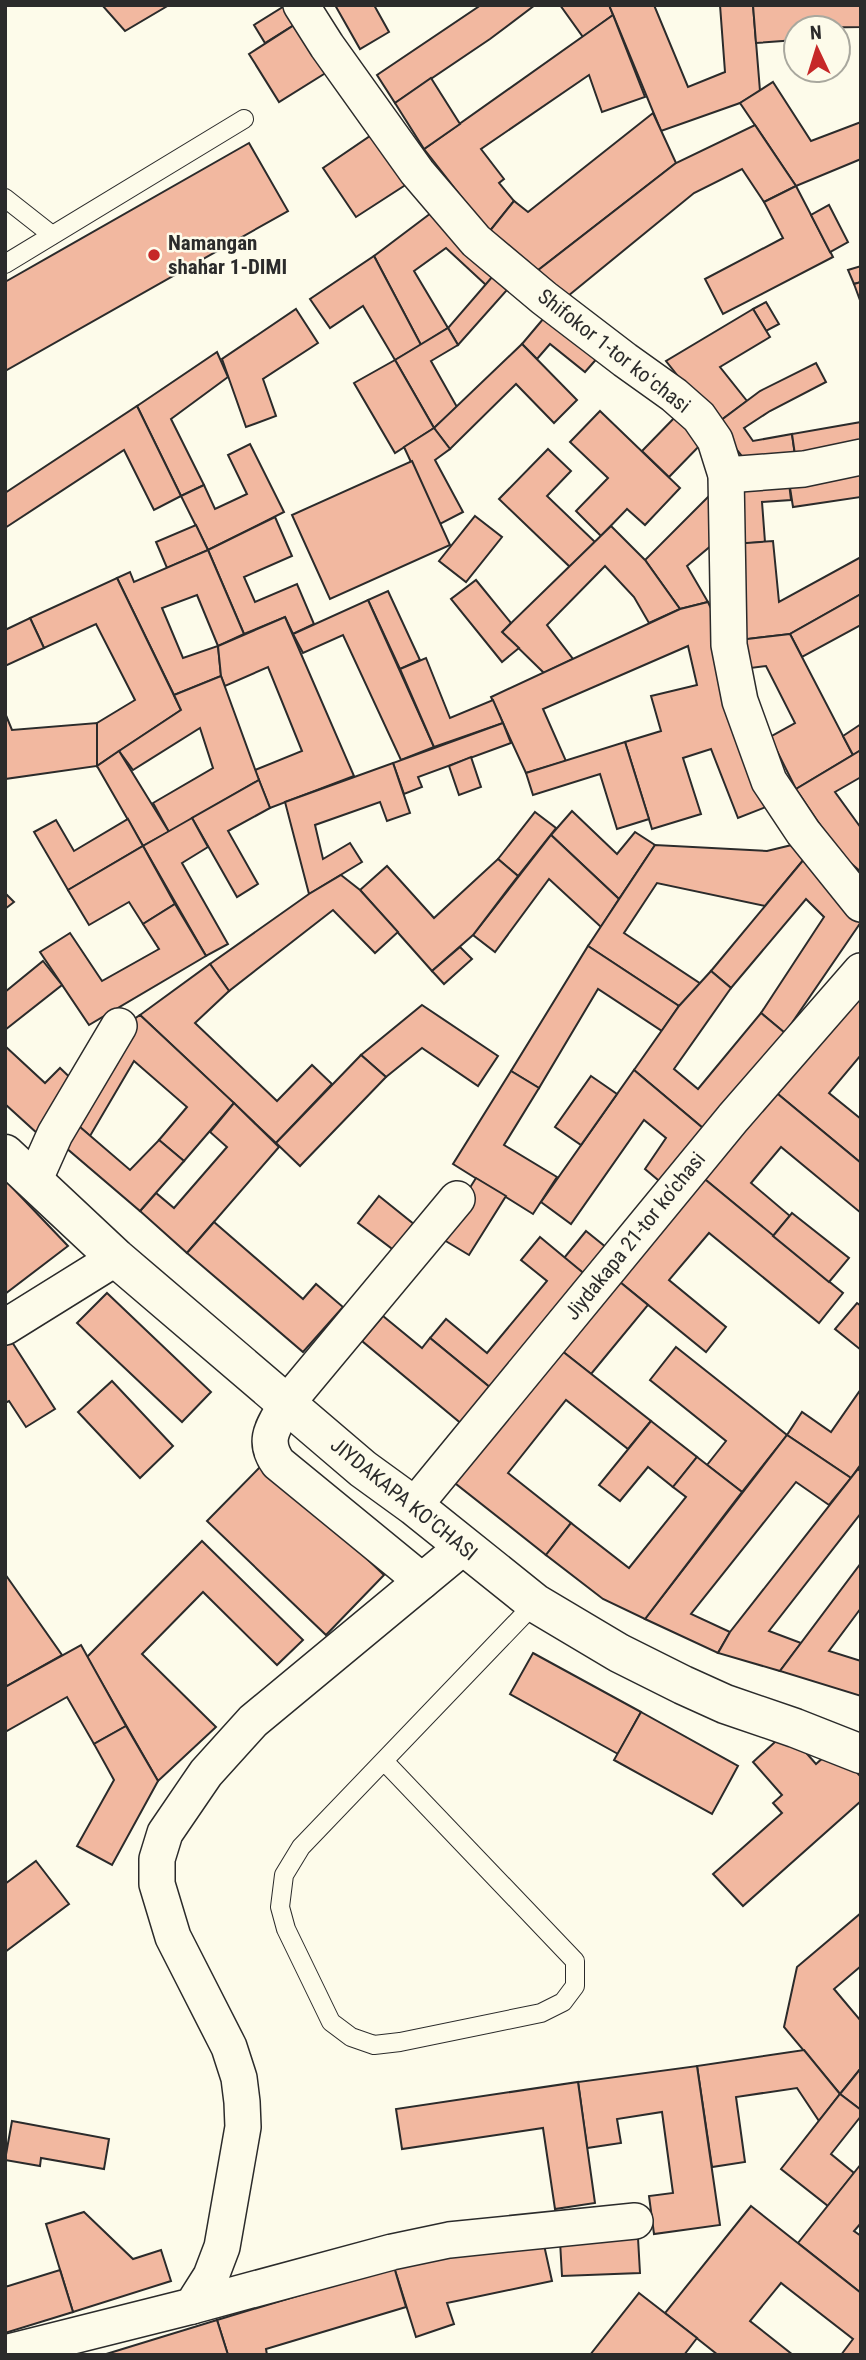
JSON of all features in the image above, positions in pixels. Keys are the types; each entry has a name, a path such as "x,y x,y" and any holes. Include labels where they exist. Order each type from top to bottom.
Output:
{"street":[{"name":"Shifokor 1-tor koʻchasi","path":"301,5 417,172 476,240 544,298 674,395 699,417 715,440 726,475 729,645 740,701 769,781 803,832 861,904"},
{"path":"726,475 804,468 861,457"},
{"name":"Jiydakapa 21-tor koʼchasi","path":"414,1506 733,1118 861,971"},
{"path":"34,1181 55,1134 119,1026"},
{"name":"JIYDAKAPA KO'CHASI","path":"5,1154 116,1258 363,1469 414,1506 534,1604 683,1685 725,1704 861,1754"},
{"path":"422,1581 278,1463 270,1453 269,1442 271,1431 286,1403 457,1199"},
{"path":"5,1327 116,1258"},
{"path":"192,2306 211,2276 222,2247 243,2127 242,2102 239,2078 229,2047 173,1937 157,1884 157,1859 165,1833 206,1773 253,1721 463,1547"},
{"path":"5,2353 88,2344 192,2306 392,2252 449,2240 635,2221"}],"lane":[{"path":"5,264 244,119"},
{"path":"5,198 52,235"},
{"path":"384,1761 575,1961 575,1986 564,2003 541,2013 374,2045 351,2037 331,2022 286,1929 280,1908 284,1875 301,1847 534,1604"}],"building":[{"path":"102,5 169,5 125,31"},
{"path":"286,5 302,20 265,43 254,25"},
{"path":"335,5 374,5 389,32 360,49"},
{"path":"481,5 535,5 395,103 377,75"},
{"path":"560,5 609,5 613,15 583,37"},
{"path":"609,5 654,5 688,87 725,72 720,5 753,5 760,91 740,103 661,131"},
{"path":"753,5 861,5 861,27 852,27 852,14 782,14 782,41 756,43"},
{"path":"613,15 645,97 602,112 589,75 481,149 504,179 499,183 514,201 489,232 424,149"},
{"path":"302,20 332,69 279,102 249,54"},
{"path":"431,78 460,124 424,149 395,103"},
{"path":"773,82 811,141 861,122 861,159 796,186 740,103"},
{"path":"653,113 676,163 537,271 489,232 514,201 528,212"},
{"path":"755,125 796,186 764,202 742,169 694,193 568,296 537,271 676,163"},
{"path":"373,134 407,184 356,217 323,168"},
{"path":"249,143 288,211 5,371 5,282"},
{"path":"796,186 833,257 723,314 705,279 783,238 764,202"},
{"path":"829,205 848,242 830,252 811,215"},
{"path":"435,210 499,269 486,285 446,248 414,271 448,328 421,345 374,256"},
{"path":"374,256 421,345 395,360 363,306 330,328 310,299"},
{"path":"861,266 861,282 854,284 848,270"},
{"path":"499,269 514,282 458,345 448,328"},
{"path":"861,282 861,303 854,284"},
{"path":"766,302 779,324 766,331 753,309"},
{"path":"296,309 318,343 263,379 276,416 246,427 222,359"},
{"path":"753,309 770,337 720,367 747,401 716,424 666,361"},
{"path":"549,312 600,355 585,372 550,344 537,359 522,344"},
{"path":"448,328 458,345 431,361 457,407 434,428 395,360"},
{"path":"522,344 577,400 554,423 516,384 450,449 434,428"},
{"path":"217,352 228,377 171,419 204,485 181,496 137,406"},
{"path":"395,360 434,428 395,453 354,383"},
{"path":"816,363 826,382 770,411 744,428 753,441 792,434 796,462 749,465 716,424 760,391"},
{"path":"137,406 181,496 154,510 124,450 5,528 5,493"},
{"path":"600,411 680,488 645,525 627,509 601,536 576,511 608,478 570,442"},
{"path":"680,412 707,438 669,477 642,451"},
{"path":"861,422 861,451 796,462 792,434"},
{"path":"434,428 450,449 435,460 463,512 440,524 404,447"},
{"path":"250,444 284,512 208,550 181,496 204,485 215,509 247,494 228,455"},
{"path":"548,449 571,471 547,496 595,542 570,567 499,499"},
{"path":"412,461 450,545 330,599 292,515"},
{"path":"861,463 861,497 793,507 788,475"},
{"path":"788,475 791,500 762,502 765,542 738,544 734,477"},
{"path":"709,496 713,544 687,566 708,602 680,609 645,560"},
{"path":"475,516 502,537 466,582 439,561"},
{"path":"275,517 292,556 244,577 255,602 297,584 314,624 293,634 285,617 244,634 208,550"},
{"path":"196,525 208,550 167,568 156,542"},
{"path":"611,526 645,560 680,609 649,623 634,597 605,566 547,625 573,659 544,673 502,632"},
{"path":"773,541 779,602 861,557 861,594 790,634 739,640 733,544"},
{"path":"208,550 244,634 218,646 221,676 174,695 117,578 130,572 134,582","holes":["197,595 218,646 183,658 162,608"]},
{"path":"117,578 181,710 97,766 97,723 135,700 96,624 44,648 30,618"},
{"path":"476,580 511,623 502,632 519,648 502,662 451,599"},
{"path":"388,591 420,660 400,669 368,600"},
{"path":"861,594 861,625 802,657 790,634"},
{"path":"368,600 434,747 401,760 343,635 303,653 293,634"},
{"path":"708,602 722,632 771,805 738,818 711,749 683,758 701,814 652,829 625,742 661,731 651,696 697,685 688,646 543,709 566,761 526,773 491,697 680,609"},
{"path":"285,617 354,776 270,808 255,770 302,751 268,667 225,686 221,676 218,646"},
{"path":"30,618 44,648 5,666 5,630"},
{"path":"790,634 853,755 796,789 770,737 795,723 766,666 743,669 739,640"},
{"path":"426,658 450,718 493,700 503,723 434,747 400,669"},
{"path":"221,676 259,780 169,832 153,803 213,768 200,728 133,770 119,751 181,710 174,695"},
{"path":"5,713 12,730 97,723 97,766 5,779"},
{"path":"503,723 511,743 418,777 422,787 404,794 393,763"},
{"path":"861,724 861,750 853,755 843,736"},
{"path":"625,742 649,819 617,829 600,774 533,795 526,773"},
{"path":"861,750 861,777 835,792 861,828 861,872 839,853 796,789"},
{"path":"119,751 169,832 143,846 97,766"},
{"path":"471,757 481,787 459,795 449,766"},
{"path":"393,763 410,813 387,821 380,802 315,825 323,859 350,843 362,862 309,894 285,802"},
{"path":"259,780 270,808 228,831 258,884 237,897 192,818"},
{"path":"572,811 617,854 635,832 655,845 619,899 551,835"},
{"path":"535,812 556,828 518,876 498,859"},
{"path":"192,818 208,847 182,863 228,944 206,956 143,846"},
{"path":"128,819 143,846 68,890 34,832 56,820 74,851"},
{"path":"551,835 619,899 601,927 549,879 495,952 473,935"},
{"path":"796,844 805,858 765,906 657,883 624,933 701,984 679,1006 588,946 655,845 767,851"},
{"path":"143,846 175,904 143,924 129,902 89,925 68,890"},
{"path":"805,858 861,915 861,922 785,1033 761,1013 824,917 806,899 731,988 711,971"},
{"path":"498,859 518,876 473,935 432,971 360,890 387,866 434,918"},
{"path":"341,875 360,890 398,932 375,953 333,910 229,991 210,964 309,894"},
{"path":"5,893 14,902 5,909"},
{"path":"175,904 206,956 89,1025 40,952 70,933 102,981 159,949 143,924"},
{"path":"588,946 679,1006 662,1031 598,989 539,1088 511,1071"},
{"path":"460,947 472,959 444,984 432,971"},
{"path":"43,961 62,985 5,1030 5,992"},
{"path":"210,964 229,991 195,1023 277,1101 312,1065 332,1084 276,1143 140,1015"},
{"path":"711,971 731,988 674,1069 698,1089 761,1013 785,1033 704,1129 634,1070 679,1006"},
{"path":"861,992 861,1055 829,1093 861,1119 861,1163 773,1090"},
{"path":"422,1005 498,1056 478,1086 422,1048 386,1077 361,1055"},
{"path":"140,1015 234,1103 184,1161 159,1140 187,1107 134,1061 90,1136 73,1121 122,1027"},
{"path":"5,1046 45,1083 60,1068 79,1086 38,1134 5,1104"},
{"path":"361,1055 386,1077 300,1166 276,1143"},
{"path":"634,1070 704,1129 664,1185 645,1169 666,1138 644,1120 571,1224 541,1202"},
{"path":"511,1071 539,1088 504,1145 557,1177 533,1214 453,1164"},
{"path":"591,1076 617,1094 581,1145 555,1127"},
{"path":"773,1090 861,1163 861,1213 781,1147 751,1183 790,1216 773,1236 701,1176"},
{"path":"234,1103 279,1147 187,1253 140,1211 156,1193 174,1208 227,1147 210,1132"},
{"path":"73,1121 130,1170 159,1140 184,1161 140,1211 58,1141"},
{"path":"701,1176 843,1293 819,1323 709,1233 669,1280 726,1327 706,1352 615,1278"},
{"path":"476,1178 506,1196 469,1255 439,1237"},
{"path":"5,1180 68,1246 5,1294"},
{"path":"379,1196 415,1225 395,1251 358,1223"},
{"path":"792,1213 849,1258 829,1282 773,1236"},
{"path":"214,1222 303,1299 316,1284 343,1307 303,1352 187,1253"},
{"path":"586,1231 607,1248 587,1276 564,1258"},
{"path":"540,1237 587,1276 492,1389 430,1338 446,1319 487,1353 547,1281 521,1260"},
{"path":"615,1278 648,1305 591,1374 557,1347"},
{"path":"107,1293 211,1392 182,1422 77,1323"},
{"path":"857,1303 861,1306 861,1350 835,1329"},
{"path":"383,1316 422,1348 430,1338 492,1389 463,1425 362,1341"},
{"path":"12,1342 55,1409 26,1427 9,1401 5,1403 5,1346"},
{"path":"557,1347 651,1421 628,1449 566,1400 508,1473 571,1523 546,1555 451,1480"},
{"path":"676,1347 787,1435 742,1492 707,1465 726,1441 650,1380"},
{"path":"112,1381 173,1446 140,1478 78,1412"},
{"path":"861,1389 861,1464 851,1478 787,1435 802,1412 831,1432"},
{"path":"651,1421 697,1457 673,1487 648,1467 620,1501 599,1485"},
{"path":"787,1435 851,1478 829,1505 796,1482 691,1614 730,1632 718,1653 645,1619"},
{"path":"697,1457 742,1492 645,1619 603,1599 546,1555 571,1523 629,1568 686,1497 673,1487"},
{"path":"265,1462 384,1575 326,1635 207,1521"},
{"path":"858,1469 861,1472 861,1513 769,1631 801,1643 780,1671 718,1653 730,1632"},
{"path":"202,1541 303,1640 277,1665 203,1592 142,1654 216,1727 158,1781 87,1657"},
{"path":"861,1563 861,1608 829,1651 861,1661 861,1696 780,1671"},
{"path":"5,1574 62,1655 5,1687"},
{"path":"81,1645 126,1726 94,1744 67,1697 5,1732 5,1687"},
{"path":"533,1653 641,1712 618,1754 510,1694"},
{"path":"641,1712 738,1766 712,1814 614,1760"},
{"path":"126,1726 158,1781 112,1865 77,1846 114,1780 94,1744"},
{"path":"787,1731 816,1764 834,1748 861,1777 861,1801 743,1906 713,1874 782,1813 773,1803 782,1795 753,1762"},
{"path":"36,1861 69,1904 5,1952 5,1884"},
{"path":"861,1913 861,1966 834,1989 861,2021 861,2068 840,2094 784,2027 797,1967"},
{"path":"804,2050 840,2094 819,2121 797,2088 736,2097 745,2162 712,2167 697,2066"},
{"path":"697,2066 720,2225 654,2234 649,2196 673,2193 662,2112 617,2119 621,2143 587,2148 578,2082"},
{"path":"861,2068 861,2110 840,2094"},
{"path":"578,2082 595,2203 555,2209 543,2128 402,2149 396,2109"},
{"path":"840,2094 861,2110 861,2116 831,2154 854,2173 828,2206 781,2169"},
{"path":"12,2121 109,2139 104,2169 41,2158 40,2166 5,2160"},
{"path":"861,2164 861,2223 854,2231 861,2236 861,2293 798,2243"},
{"path":"751,2206 861,2293 861,2355 841,2355 853,2339 781,2283 750,2321 793,2355 718,2355 665,2313"},
{"path":"84,2212 133,2259 161,2250 171,2281 73,2312 46,2224"},
{"path":"542,2236 552,2281 447,2303 454,2324 416,2337 394,2267"},
{"path":"638,2238 640,2273 562,2276 560,2241"},
{"path":"394,2267 406,2307 266,2349 267,2355 228,2355 217,2320"},
{"path":"60,2270 73,2312 5,2333 5,2287"},
{"path":"639,2293 697,2338 684,2355 590,2355"},
{"path":"217,2320 228,2355 103,2355"}],"place":[{"name":"Namangan shahar 1-DIMI","path":"154,255"}]}
